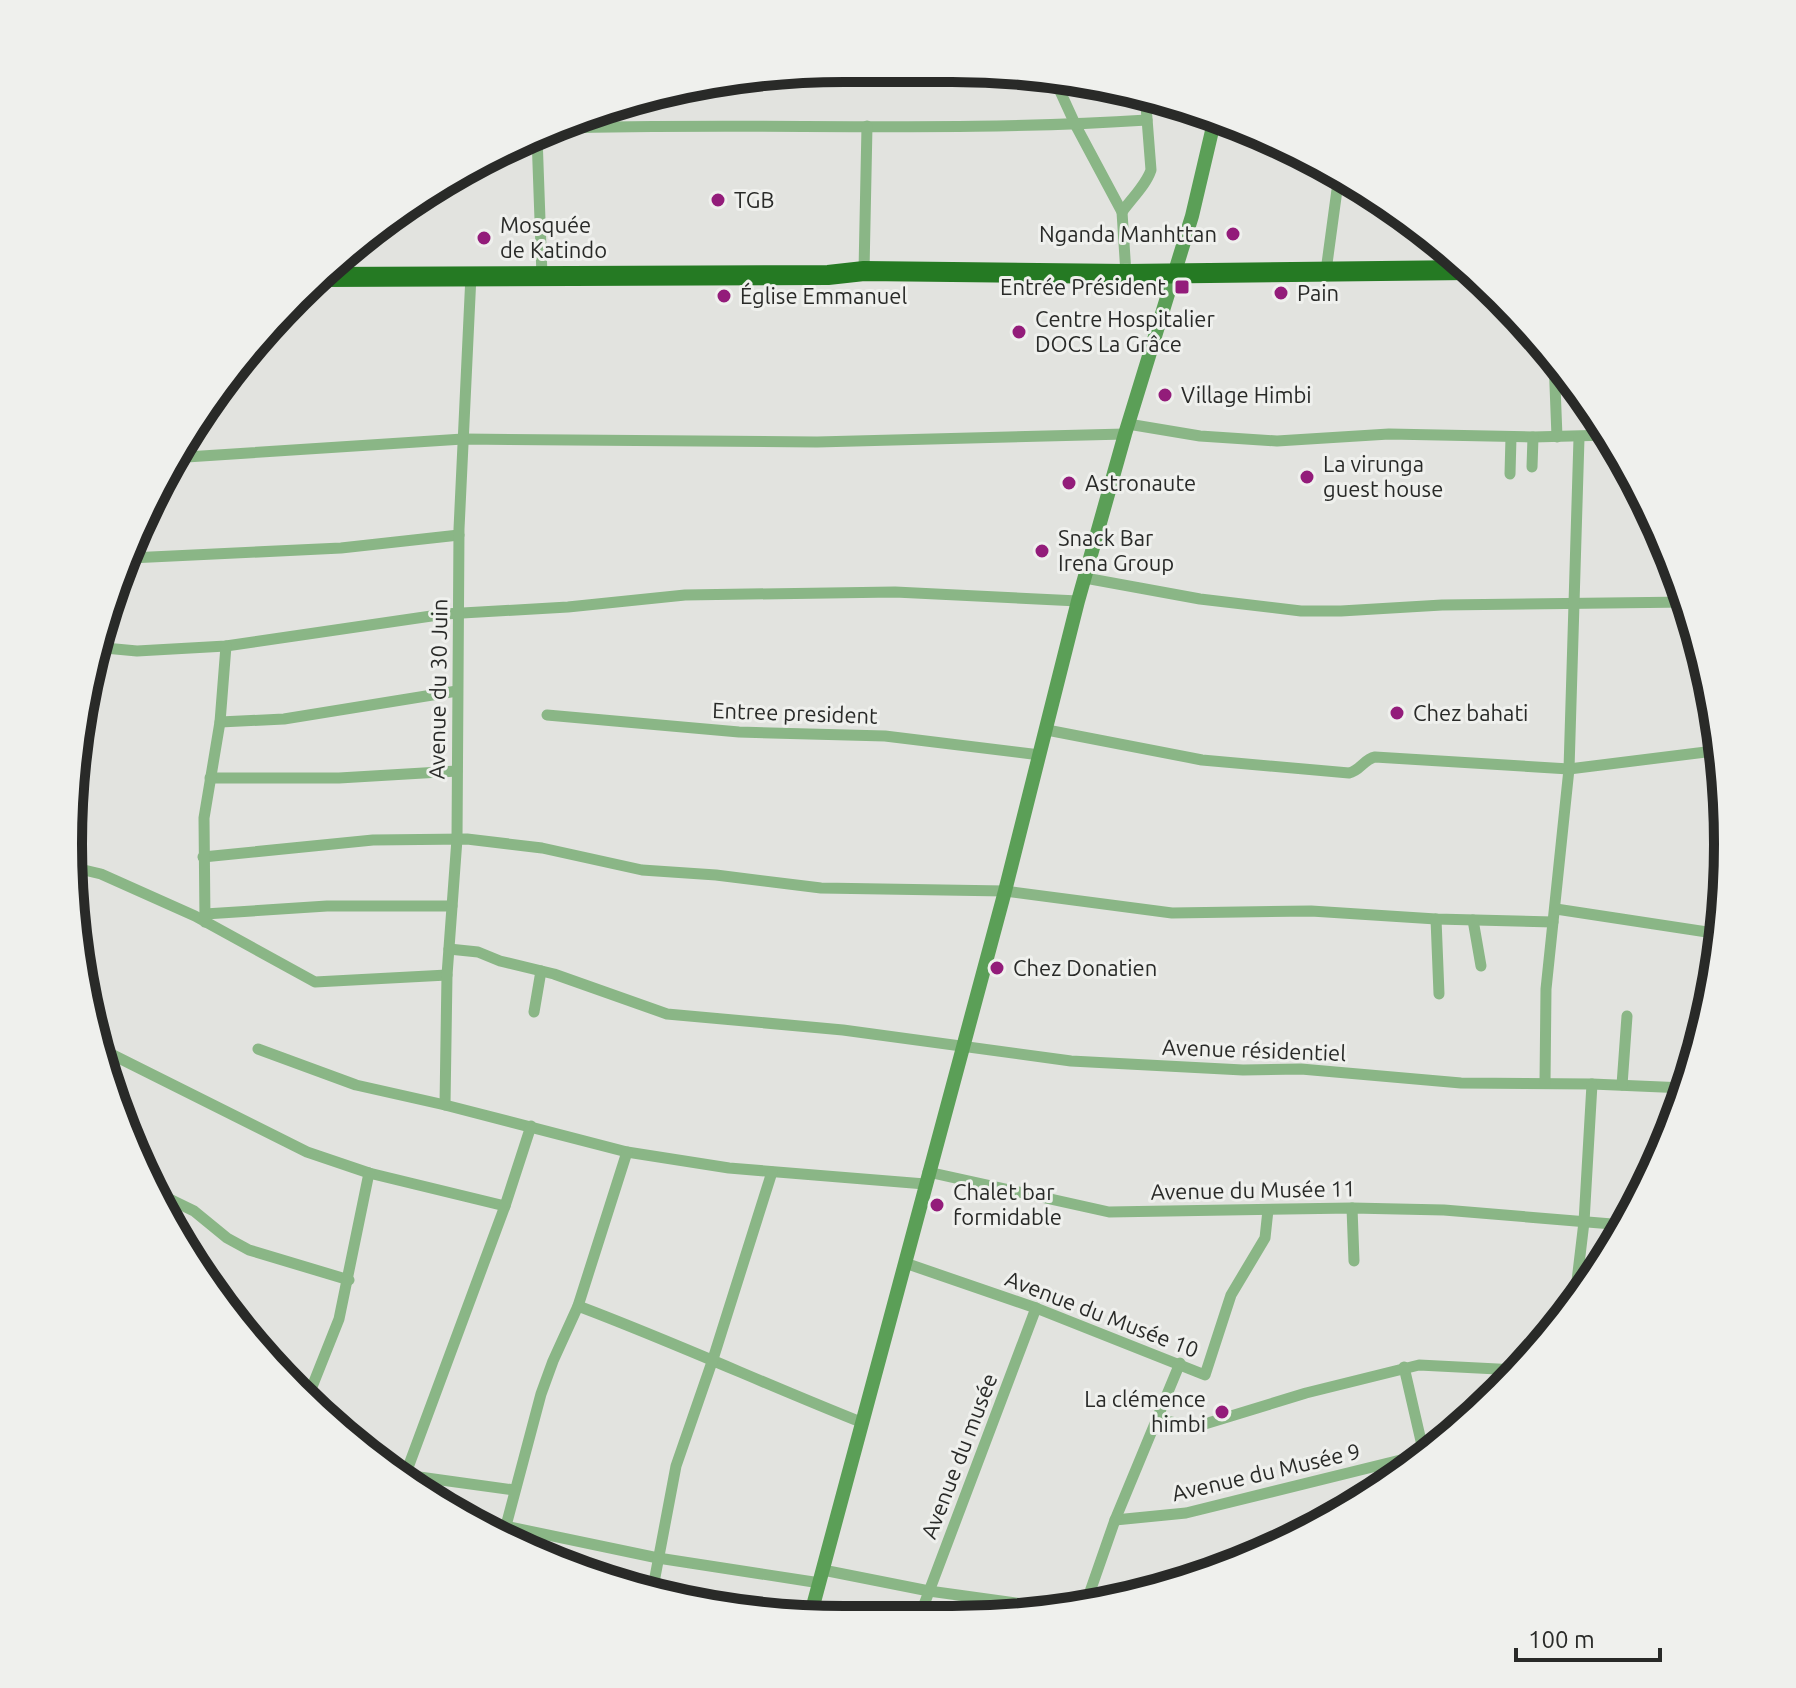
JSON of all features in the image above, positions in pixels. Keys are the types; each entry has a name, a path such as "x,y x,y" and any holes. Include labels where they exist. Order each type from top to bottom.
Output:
{"highway":[{"path":"336,277 828,275 864,271 1126,274 1453,270"}],"street":[{"path":"1060,90 1122,212 1126,274"},
{"path":"1122,212 1151,170 1146,107"},
{"path":"584,128 1076,126 1147,120"},
{"path":"864,271 867,126"},
{"path":"814,1605 1005,891 1078,601 1126,429 1192,216 1213,128"},
{"path":"537,147 542,276"},
{"path":"1326,271 1337,187"},
{"name":"Avenue du 30 Juin","path":"445,1105 447,975 457,839 459,535 471,275"},
{"path":"1555,377 1557,437"},
{"path":"188,457 463,439 817,442 1126,429 1262,440 1389,434 1596,436"},
{"path":"1510,474 1511,437"},
{"path":"1532,467 1533,437"},
{"path":"1545,1083 1544,1034 1569,769 1579,438"},
{"path":"138,558 341,548 459,535"},
{"path":"1085,578 1200,599 1301,611 1442,605 1675,602"},
{"path":"108,648 137,651 226,646 459,613 568,607 685,595 895,592 1078,601"},
{"path":"205,918 204,818 220,722 226,646"},
{"path":"220,722 284,719 457,691"},
{"name":"Entree president","path":"547,715 739,732 885,736 1040,755"},
{"path":"1047,730 1202,760 1352,773 1375,757 1569,769 1708,752"},
{"path":"210,778 339,778 457,771"},
{"path":"203,857 373,840 485,840 542,848 642,870 716,875 821,888 1005,891 1172,913 1311,911 1553,922"},
{"path":"83,870 101,874 205,918 315,982 447,975"},
{"path":"205,918 327,906 452,906"},
{"path":"1556,909 1708,932"},
{"path":"1436,919 1439,994"},
{"path":"1473,920 1481,966"},
{"name":"Avenue résidentiel","path":"449,949 478,952 667,1014 962,1044 1071,1061 1243,1070 1301,1069 1461,1083 1674,1087"},
{"path":"534,1012 541,971"},
{"path":"1622,1085 1627,1016"},
{"name":"Avenue du Musée 11","path":"258,1049 342,1081 627,1152 772,1172 926,1178 1109,1212 1352,1208 1444,1210 1612,1224"},
{"path":"112,1055 274,1137 339,1165 505,1206"},
{"path":"1577,1280 1584,1222 1592,1084"},
{"path":"408,1468 505,1206 531,1126"},
{"path":"505,1526 553,1361 578,1306 627,1152"},
{"path":"654,1582 676,1466 772,1172"},
{"path":"311,1389 339,1319 369,1173"},
{"path":"171,1200 194,1211 227,1238 249,1250 349,1280"},
{"path":"1352,1208 1354,1261"},
{"name":"Avenue du Musée 10","path":"905,1263 1036,1308 1203,1374 1207,1373 1231,1295 1265,1238 1268,1210"},
{"path":"578,1306 863,1423"},
{"name":"Avenue du musée","path":"923,1606 1036,1308"},
{"path":"1090,1593 1115,1520 1180,1363"},
{"path":"1156,1419 1195,1427 1404,1367 1434,1365 1504,1369"},
{"name":"Avenue du Musée 9","path":"1404,1367 1423,1443"},
{"name":"Avenue du Musée 9","path":"1115,1520 1186,1513 1402,1459"},
{"path":"425,1480 514,1490"},
{"path":"525,1536 658,1558 822,1576 1014,1603"}],"place":[{"name":"TGB","path":"718,200"},
{"name":"Nganda Manhttan","path":"1233,234"},
{"name":"Mosquée de Katindo","path":"484,238"},
{"name":"Entrée Président","path":"1182,287"},
{"name":"Pain","path":"1281,293"},
{"name":"Église Emmanuel","path":"724,296"},
{"name":"Centre Hospitalier DOCS La Grâce","path":"1019,332"},
{"name":"Village Himbi","path":"1165,395"},
{"name":"La virunga guest house","path":"1307,477"},
{"name":"Astronaute","path":"1069,483"},
{"name":"Snack Bar Irena Group","path":"1042,551"},
{"name":"Chez bahati","path":"1397,713"},
{"name":"Chez Donatien","path":"997,968"},
{"name":"Chalet bar formidable","path":"937,1205"},
{"name":"La clémence himbi","path":"1222,1412"}]}
